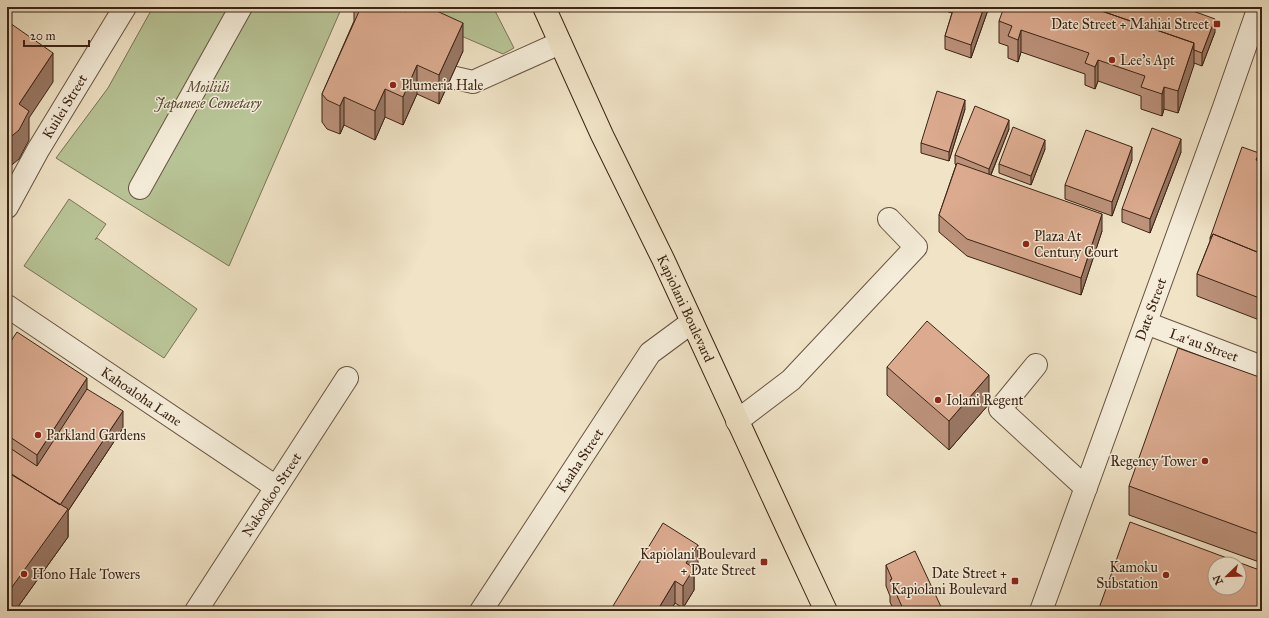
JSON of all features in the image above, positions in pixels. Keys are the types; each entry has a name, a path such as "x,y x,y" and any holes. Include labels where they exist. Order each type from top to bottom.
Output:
{"main road":[{"name":"Kapiolani Boulevard","path":"544,7 602,134 660,252 826,611"}],"street":[{"name":"Kuilei Street","path":"7,207 38,150 125,7"},
{"path":"140,188 241,7"},
{"name":"Date Street","path":"1041,611 1259,7"},
{"path":"451,77 473,82 560,43"},
{"path":"737,421 791,380 916,247 889,219"},
{"name":"Kahoaloha Lane","path":"7,306 276,487"},
{"name":"Kaaha Street","path":"481,611 650,353 692,322"},
{"name":"Laʻau Street","path":"1146,323 1262,367"},
{"path":"1036,366 1000,409 1086,488"},
{"name":"Nakookoo Street","path":"196,611 347,378"}],"green space":[{"name":"Moiliili Japanese Cemetary","path":"153,7 342,7 229,266 56,158 108,88"},
{"path":"394,7 493,7 514,48 503,54"},
{"path":"69,199 106,224 95,240 97,238 197,309 164,358 24,266"}],"building":[{"name":"Plumeria Hale","path":"361,7 396,7 406,12 408,7 428,7 463,23 439,75 417,65 403,97 385,89 375,111 344,97 340,106 327,100 322,94"},
{"path":"954,7 984,7 971,45 945,36"},
{"path":"1004,7 1090,7 1194,43 1178,91 1164,87 1162,94 1141,87 1145,76 1098,60 1095,67 1085,63 1089,53 1021,30 1018,40 1008,36 1012,26 999,21"},
{"path":"1090,7 1182,7 1215,19 1202,53 1194,50 1194,43"},
{"path":"7,21 53,53 19,104 29,111 19,130 7,140"},
{"path":"937,91 965,100 949,152 921,143"},
{"path":"975,106 1009,120 989,169 955,155"},
{"path":"1013,127 1045,140 1031,176 999,164"},
{"path":"1152,128 1181,139 1150,219 1122,209"},
{"path":"1086,130 1132,147 1112,202 1065,185"},
{"path":"1242,147 1259,153 1256,160 1262,162 1262,206 1260,213 1262,214 1262,254 1213,234 1210,238"},
{"name":"Plaza At Century Court","path":"957,163 1102,214 1081,278 967,239 939,215"},
{"path":"1213,234 1262,254 1262,299 1197,274"},
{"path":"927,321 989,375 949,421 887,367"},
{"name":"Parkland Gardens","path":"17,332 87,378 37,455 7,435 7,347"},
{"path":"7,336 12,340 7,347"},
{"name":"Regency Tower","path":"1178,348 1262,378 1262,535 1129,486"},
{"path":"87,389 123,411 60,505 7,471 7,446 37,466"},
{"path":"7,472 68,509 7,594"},
{"name":"Kamoku Substation","path":"1130,522 1222,556 1207,556 1207,596 1247,596 1247,565 1262,571 1262,611 1098,611"},
{"path":"663,523 698,545 686,563 694,568 683,586 675,581 657,611 610,611"},
{"path":"915,551 943,611 904,611 890,580 892,579 886,565"}],"place":[{"name":"Date Street + Mahiai Street","path":"1217,24"},
{"name":"Lee’s Apt","path":"1112,60"},
{"name":"Plumeria Hale","path":"393,85"},
{"name":"Plaza At Century Court","path":"1026,244"},
{"name":"Iolani Regent","path":"938,400"},
{"name":"Parkland Gardens","path":"38,435"},
{"name":"Regency Tower","path":"1205,461"},
{"name":"Kapiolani Boulevard + Date Street","path":"764,562"},
{"name":"Hono Hale Towers","path":"24,574"},
{"name":"Kamoku Substation","path":"1166,575"},
{"name":"Date Street + Kapiolani Boulevard","path":"1015,581"}]}
